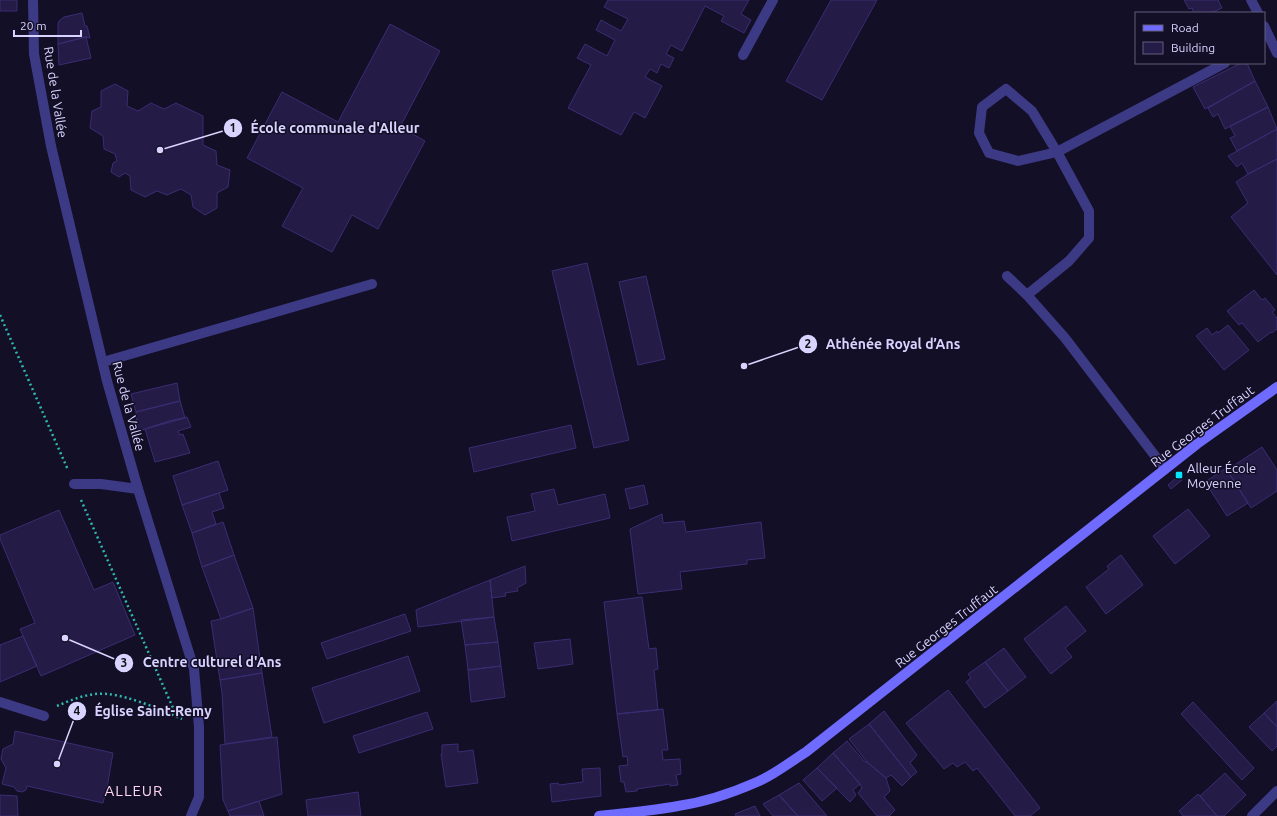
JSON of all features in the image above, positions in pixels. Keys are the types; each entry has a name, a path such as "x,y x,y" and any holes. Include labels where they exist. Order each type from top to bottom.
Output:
{"street":[{"name":"Rue de la Vallée","path":"33,0 34,54 51,146 103,362 138,489 194,669 199,727 199,797 192,816"},
{"path":"743,55 773,0"},
{"path":"1251,0 1257,12"},
{"path":"1265,31 1267,41 1277,53"},
{"path":"1027,294 1069,261 1089,238 1089,211 1057,152 1032,110 1006,89 982,108 979,133 989,153 1018,161 1057,152 1223,64"},
{"path":"1007,276 1027,294 1065,338 1166,469"},
{"path":"103,362 372,284"},
{"name":"Rue Georges Truffaut","path":"599,816 678,806 704,800 726,794 758,782 782,768 806,752 1197,444 1277,387"},
{"path":"74,484 101,484 138,489"},
{"path":"0,702 44,716"},
{"path":"1252,816 1277,791"}],"path":[{"path":"0,315 177,717"},
{"path":"55,707 72,700 107,694 124,697 199,727"}],"building":[{"path":"0,0 17,0 17,11 0,11"},
{"path":"608,0 749,0 741,14 751,20 744,33 721,21 724,16 705,6 682,51 671,45 666,54 674,58 669,68 661,64 657,73 650,69 645,77 662,86 645,118 634,112 621,135 568,108 591,65 577,58 585,44 607,56 615,40 596,30 601,20 621,31 628,19 604,7"},
{"path":"831,0 877,0 822,100 786,81"},
{"path":"1184,0 1218,0 1222,8 1213,12 1194,12 1192,8 1189,9"},
{"path":"82,13 90,38 86,37 58,44 59,21 64,17"},
{"path":"390,24 440,51 400,127 425,141 378,229 352,215 332,252 282,226 303,188 247,158 282,92 338,122"},
{"path":"86,37 91,58 59,65 58,44"},
{"path":"1239,64 1247,64 1255,81 1205,109 1193,87"},
{"path":"1255,81 1268,107 1225,129 1218,114 1213,117 1208,108"},
{"path":"115,84 128,91 127,106 138,111 151,103 164,109 176,103 203,116 203,145 216,151 217,165 230,170 228,187 217,193 217,208 205,215 193,207 191,195 181,189 167,195 157,191 145,197 131,190 130,176 125,173 119,177 111,172 113,163 117,161 115,154 104,149 103,136 90,128 92,111 101,107 101,91"},
{"path":"1268,107 1277,129 1237,151 1230,138 1235,136 1230,126"},
{"path":"1277,129 1277,159 1248,174 1242,163 1237,167 1228,156"},
{"path":"1277,159 1277,275 1231,217 1248,203 1236,182"},
{"path":"587,263 629,440 594,448 552,271"},
{"path":"646,276 665,359 638,365 619,282"},
{"path":"1254,290 1262,300 1265,298 1275,310 1272,312 1277,318 1277,329 1258,342 1242,323 1239,325 1227,311"},
{"path":"1228,325 1249,350 1224,370 1196,336 1207,328 1212,335 1217,331 1218,333"},
{"path":"177,383 180,401 136,412 131,394"},
{"path":"180,401 185,418 138,431 136,412"},
{"path":"187,417 191,427 178,431 180,435 183,434 190,453 155,462 145,429"},
{"path":"571,425 576,448 474,472 469,448"},
{"path":"1262,447 1277,470 1277,491 1251,508 1227,470"},
{"path":"218,461 228,490 182,505 173,476"},
{"path":"1226,468 1248,503 1227,516 1205,482"},
{"path":"1179,475 1182,480 1171,489 1168,485"},
{"path":"644,485 648,504 630,509 625,489"},
{"path":"554,489 558,505 605,494 610,518 512,541 507,517 535,511 531,494"},
{"path":"219,493 224,508 212,512 216,524 192,533 182,505"},
{"path":"1188,509 1210,536 1175,564 1153,536"},
{"path":"59,510 94,590 113,582 135,635 41,676 20,629 35,623 0,539 0,535"},
{"path":"662,514 663,523 684,521 686,532 761,522 765,558 747,560 747,564 680,572 682,589 638,594 630,529"},
{"path":"223,522 234,555 202,567 192,533"},
{"path":"234,555 253,608 221,619 202,567"},
{"path":"1121,555 1143,585 1106,614 1086,587 1109,569 1107,566"},
{"path":"525,566 526,583 517,588 518,591 505,593 506,596 492,598 490,580"},
{"path":"490,580 494,617 418,627 416,610"},
{"path":"642,597 649,649 656,648 658,669 654,670 658,710 617,714 604,602"},
{"path":"1066,606 1086,631 1065,648 1072,657 1051,674 1024,639"},
{"path":"253,608 262,673 220,680 211,621"},
{"path":"405,614 411,631 327,659 321,643"},
{"path":"494,617 498,642 465,645 461,620"},
{"path":"23,636 37,666 0,682 0,645"},
{"path":"570,639 573,664 538,669 534,643"},
{"path":"498,642 501,666 468,670 465,645"},
{"path":"1004,648 1026,677 1008,691 985,662"},
{"path":"408,656 420,691 324,723 312,688"},
{"path":"985,662 1008,691 985,708 966,682 971,678 968,674"},
{"path":"501,666 505,697 471,702 468,670"},
{"path":"262,673 272,737 225,744 220,680"},
{"path":"948,690 1040,808 1030,816 1015,816 977,768 973,771 965,762 957,767 953,763 944,769 906,723"},
{"path":"1277,701 1277,727 1264,713"},
{"path":"1193,702 1254,768 1242,780 1181,714"},
{"path":"663,709 668,750 662,750 663,760 680,759 681,774 676,775 678,785 670,786 670,784 626,792 624,782 621,782 619,766 628,765 627,756 623,757 617,714"},
{"path":"884,711 917,755 910,763 917,772 911,777 869,724"},
{"path":"427,712 433,729 359,753 353,736"},
{"path":"1264,713 1277,727 1277,746 1272,751 1249,727"},
{"path":"869,724 911,777 902,786 891,775 886,778 867,762 849,739"},
{"path":"15,731 113,753 103,803 27,786 26,790 22,792 17,791 14,787 2,784 6,768 1,759 3,749 13,744"},
{"path":"277,737 282,794 228,811 223,800 220,745"},
{"path":"847,741 865,762 867,762 886,778 890,791 884,797 895,810 890,816 877,816 858,793 862,788 860,784 833,753"},
{"path":"458,744 458,752 473,750 478,783 446,787 441,754 442,745"},
{"path":"833,753 860,784 853,790 856,795 850,802 817,768"},
{"path":"600,768 601,796 552,802 550,784 558,783 559,785 583,782 582,769"},
{"path":"817,768 837,788 822,801 803,780"},
{"path":"1225,773 1246,795 1224,816 1217,816 1200,796"},
{"path":"799,783 827,816 798,816 779,795"},
{"path":"358,792 361,816 308,816 306,800"},
{"path":"1198,794 1217,816 1183,816 1179,811"},
{"path":"0,795 17,796 18,816 0,816"},
{"path":"779,795 798,816 773,816 763,804"},
{"path":"259,801 264,816 230,816 228,811"},
{"path":"755,806 760,816 736,816 735,814"}],"place":[{"name":"École communale d'Alleur","path":"160,150"},
{"name":"Athénée Royal d’Ans","path":"744,366"},
{"name":"Alleur École Moyenne","path":"1179,475"},
{"name":"Centre culturel d'Ans","path":"65,638"},
{"name":"Église Saint-Remy","path":"57,764"}],"district":[{"name":"ALLEUR","path":"134,791"}]}
